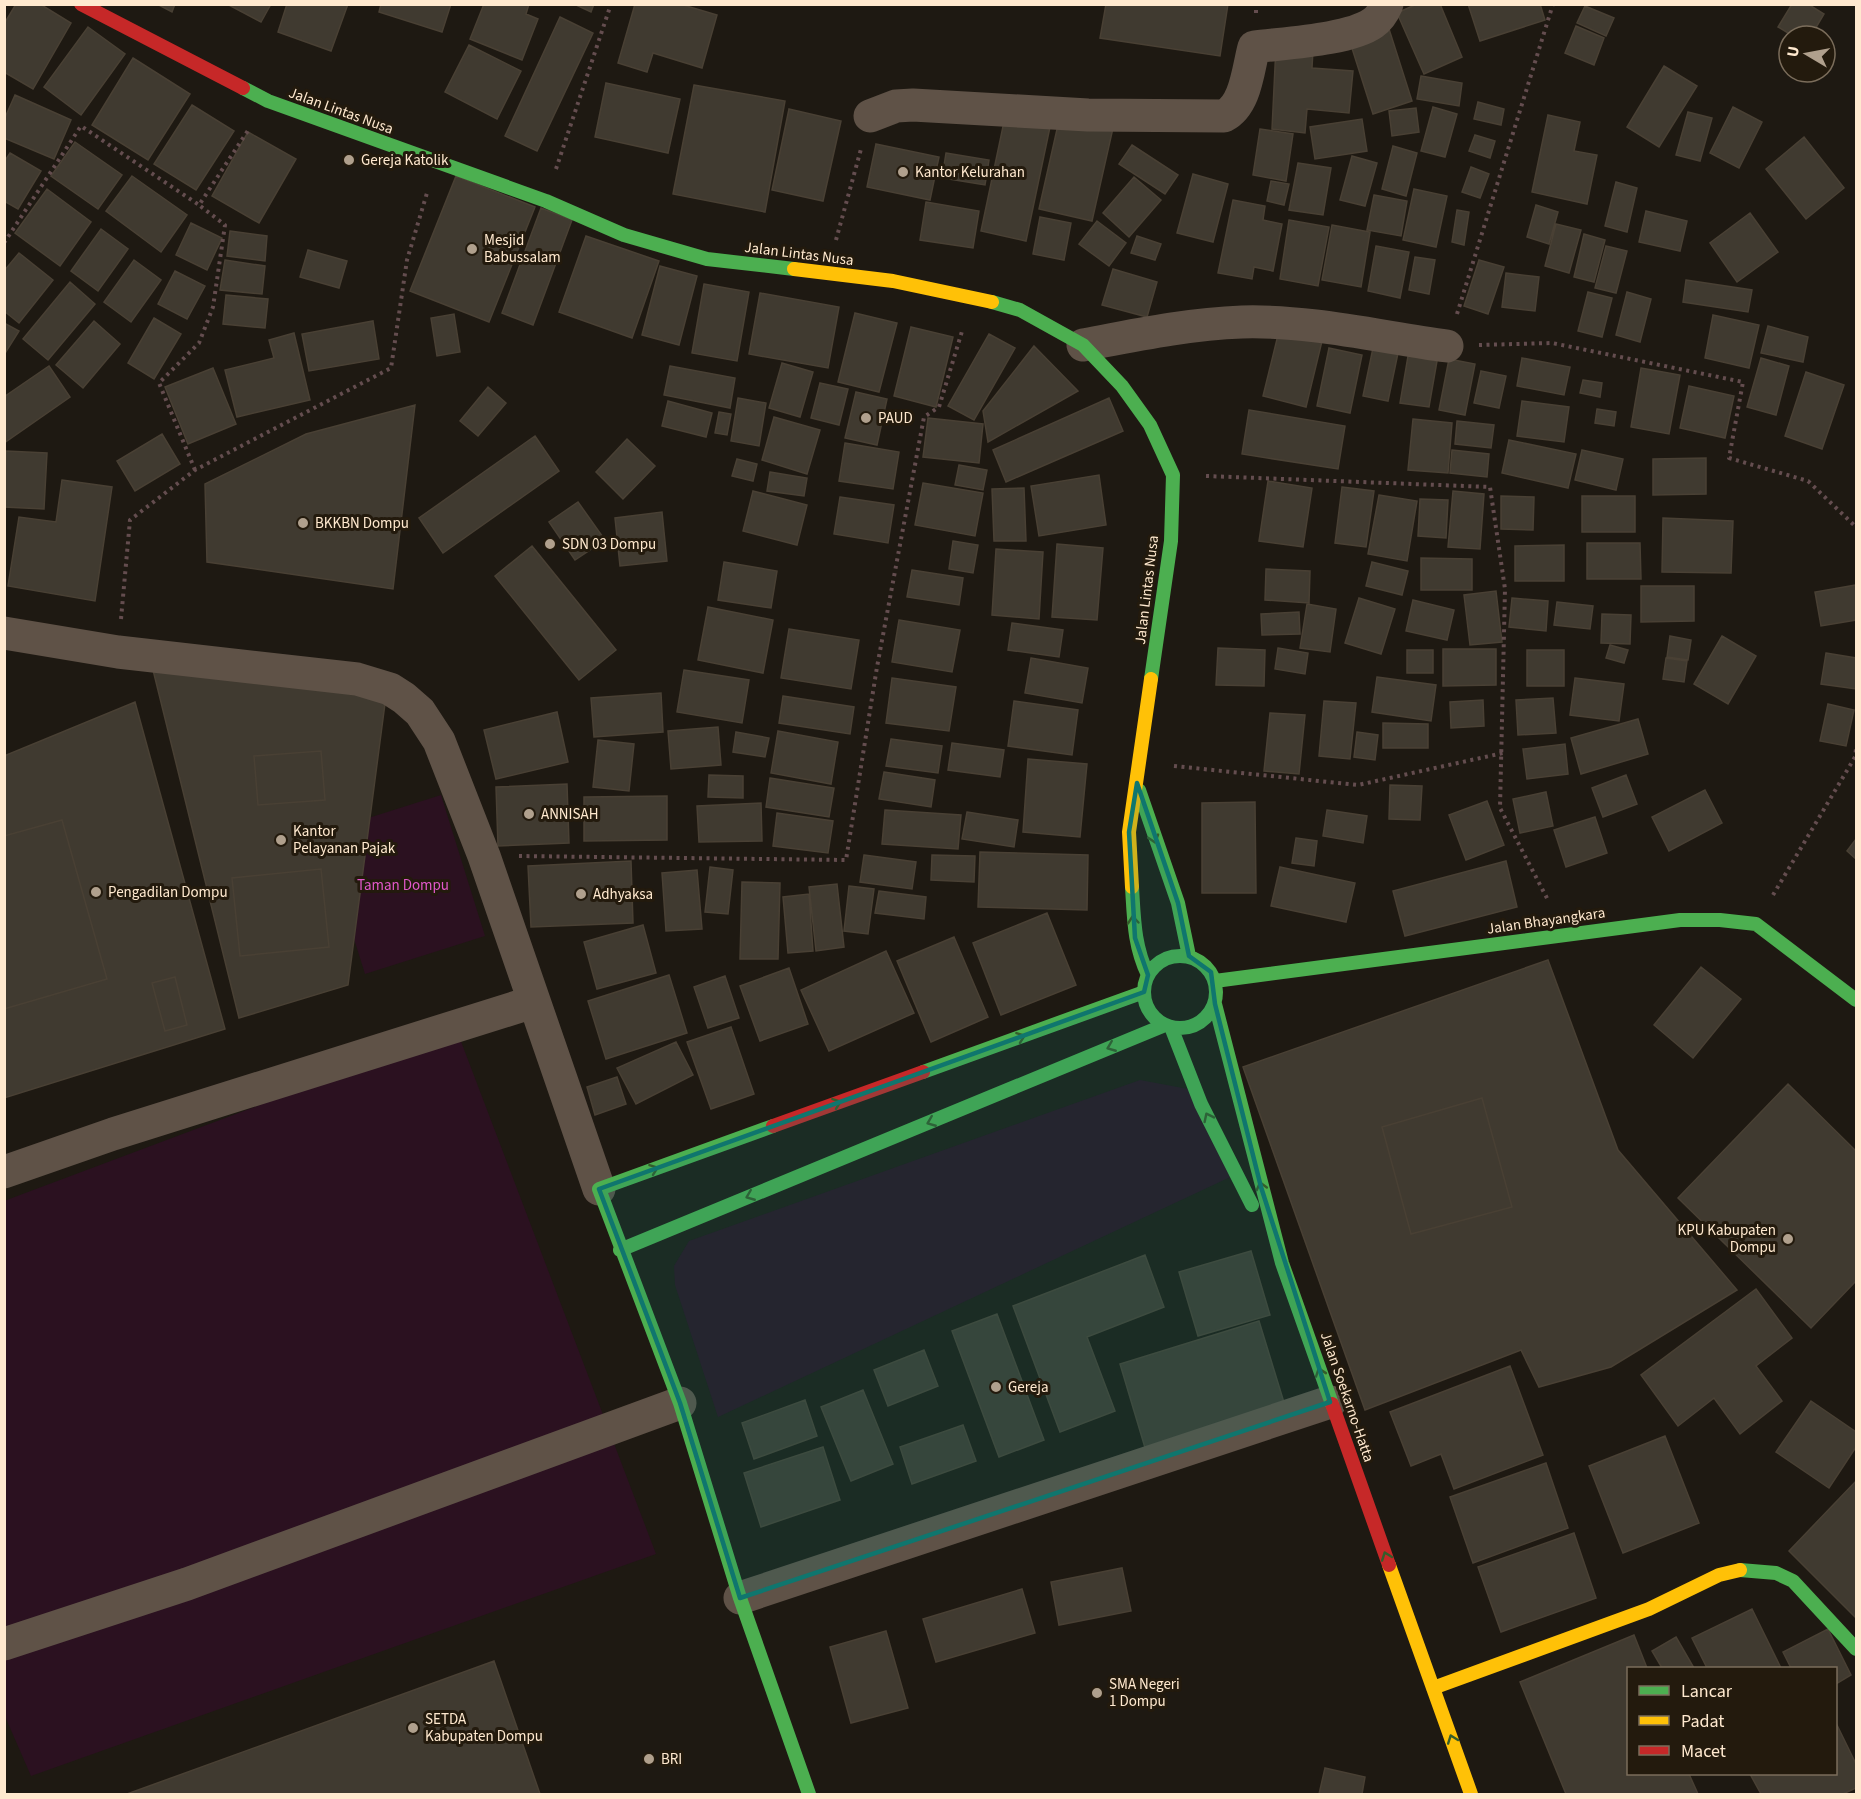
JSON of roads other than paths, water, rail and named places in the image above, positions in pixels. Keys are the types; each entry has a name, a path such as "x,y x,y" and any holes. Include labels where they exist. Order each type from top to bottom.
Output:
{"main road":[{"name":"Jalan Lintas Nusa","path":"81,4 268,101 436,164 546,201 624,235 707,259 893,281 973,296 1020,310 1083,345 1122,386 1149,425 1173,475 1171,541 1129,831 1132,915 1138,954 1148,975"},
{"name":"Jalan Lintas Nusa","path":"1137,783 1178,903 1189,956"},
{"name":"Jalan Bhayangkara","path":"1215,981 1680,920 1756,924 1857,1000"},
{"path":"620,1250 1168,1026 1192,1026 1202,1021 1215,1004 1215,981 1205,966 1189,956 1173,956 1158,963 1148,975 1144,992 1147,1006 1154,1017 1168,1026 1201,1104 1282,1263"},
{"path":"809,1794 740,1598 680,1403 620,1250 599,1189 1144,992"},
{"name":"Jalan Soekarno-Hatta","path":"1215,1004 1282,1263 1472,1794"},
{"path":"1433,1688 1649,1610 1719,1575 1737,1570 1776,1573 1793,1581 1857,1649"}],"street":[{"path":"870,116 896,106 913,105 1088,115 1224,116 1232,112 1238,103 1254,47 1315,39 1362,29 1375,22 1387,4"},
{"path":"1083,345 1188,325 1244,322 1292,325 1447,346"},
{"path":"4,633 118,652 357,679 390,689 420,712 439,741 484,856 599,1189"},
{"path":"4,1172 113,1134 533,1002"},
{"path":"740,1598 1330,1402"},
{"path":"4,1644 187,1584 680,1403"}],"place":[{"name":"Gereja Katolik","path":"349,160"},
{"name":"Kantor Kelurahan","path":"903,172"},
{"name":"Mesjid Babussalam","path":"472,249"},
{"name":"PAUD","path":"866,418"},
{"name":"BKKBN Dompu","path":"303,523"},
{"name":"SDN 03 Dompu","path":"550,544"},
{"name":"ANNISAH","path":"529,814"},
{"name":"Kantor Pelayanan Pajak","path":"281,840"},
{"name":"Pengadilan Dompu","path":"96,892"},
{"name":"Adhyaksa","path":"581,894"},
{"name":"KPU Kabupaten Dompu","path":"1788,1239"},
{"name":"Gereja","path":"996,1387"},
{"name":"SMA Negeri 1 Dompu","path":"1097,1693"},
{"name":"SETDA Kabupaten Dompu","path":"413,1728"},
{"name":"BRI","path":"649,1759"}],"park label":[{"name":"Taman Dompu","path":"403,885"}]}
